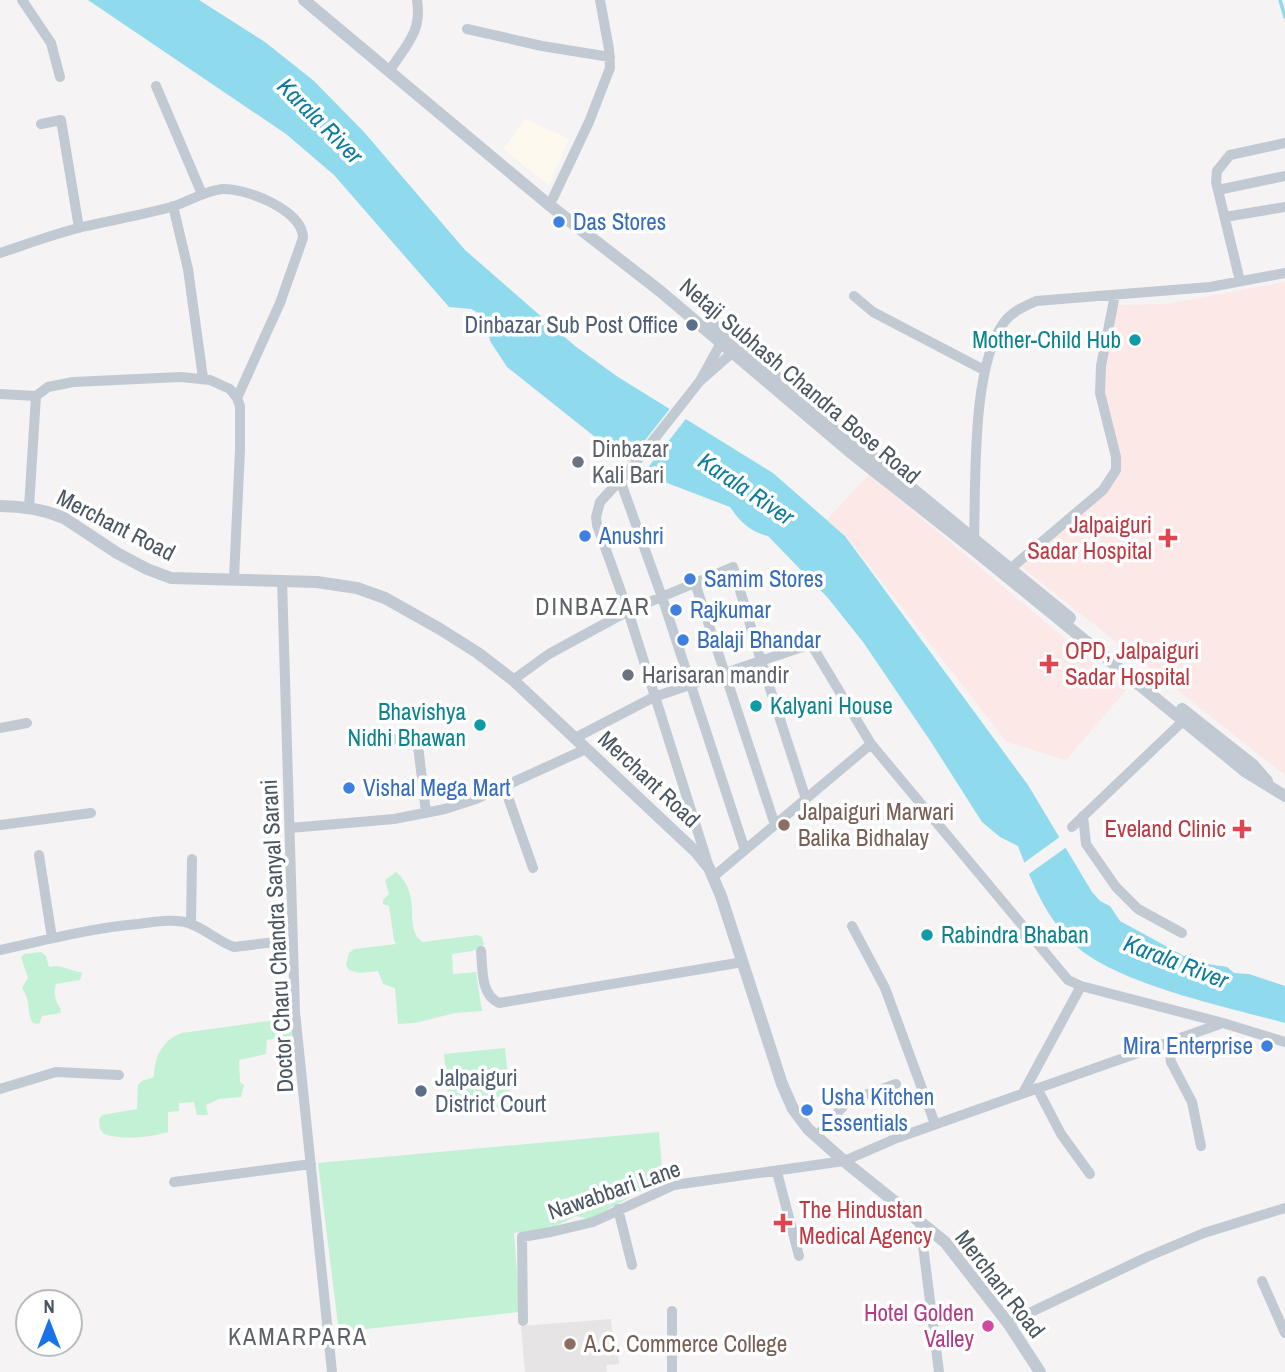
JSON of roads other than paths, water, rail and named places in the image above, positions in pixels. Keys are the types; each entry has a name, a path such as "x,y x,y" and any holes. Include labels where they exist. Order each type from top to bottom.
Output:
{"street":[{"path":"22,0 51,43 60,77"},
{"name":"Netaji Subhash Chandra Bose Road","path":"304,0 550,201 662,288 1183,721 1246,772 1279,792"},
{"name":"Netaji Subhash Chandra Bose Road","path":"312,0 390,70"},
{"path":"390,70 416,30 419,17 417,0"},
{"path":"550,201 589,122 610,68 600,0"},
{"path":"467,29 542,46 610,57"},
{"path":"156,86 202,194"},
{"path":"41,124 61,120 79,228"},
{"path":"1240,281 1216,182 1217,171 1230,155 1285,144"},
{"path":"1218,190 1285,176"},
{"path":"0,253 79,228 173,206 219,190 231,189 253,194 287,213 303,230 303,237 280,303 237,398"},
{"path":"173,206 188,269 203,378"},
{"path":"1225,217 1285,207"},
{"path":"973,544 979,410 984,370 1003,323 1023,307 1036,301 1210,287 1285,273"},
{"name":"Netaji Subhash Chandra Bose Road","path":"662,288 721,343 850,452 1010,569 1253,765 1279,792"},
{"path":"1010,569 1103,490 1116,470 1116,457 1100,393 1101,366 1115,295"},
{"path":"853,296 873,312 984,370"},
{"path":"700,381 721,343"},
{"path":"733,352 700,381 633,466 600,502 596,517 711,873 745,850 871,744"},
{"path":"0,394 36,396 48,387 73,382 181,377 203,378 230,389 240,406 234,578"},
{"path":"29,507 36,396"},
{"path":"620,480 662,597 745,850"},
{"name":"Merchant Road","path":"0,506 29,507 64,517 133,562 171,578 282,580 341,584 367,590 440,629 513,680 683,839 711,873 782,1084 793,1109 816,1137 945,1242 1008,1323 1040,1372"},
{"path":"513,680 549,654 628,611 733,567 806,799"},
{"name":"Doctor Charu Chandra Sanyal Sarani","path":"282,580 295,1012 332,1372"},
{"path":"695,583 775,825"},
{"path":"575,738 654,697 811,644 871,744 939,833 1068,980 1081,986 1285,1042"},
{"path":"1072,827 1183,721"},
{"path":"0,728 27,723"},
{"path":"388,740 416,737 426,813"},
{"path":"290,828 371,822 466,803 586,749"},
{"path":"504,786 533,868"},
{"path":"0,825 91,813"},
{"path":"1083,816 1086,844 1116,887 1138,909 1182,933"},
{"path":"39,855 52,938"},
{"path":"191,924 192,859"},
{"path":"0,950 103,927 177,921 191,924 234,947 292,940"},
{"path":"852,926 886,988 935,1124"},
{"path":"1017,939 1027,932"},
{"path":"481,951 488,995 499,1003 743,962"},
{"path":"1023,1093 1081,986"},
{"name":"Nawabbari Lane","path":"523,1321 522,1237 593,1222 674,1185 844,1161 935,1124 1223,1023"},
{"path":"1168,1042 1171,1062 1192,1102 1201,1146"},
{"path":"0,1089 56,1072 119,1075"},
{"path":"816,1137 848,1101 896,1084"},
{"path":"1037,1088 1061,1135 1090,1174"},
{"path":"174,1182 311,1164"},
{"path":"777,1172 799,1256"},
{"path":"1008,1323 1193,1237 1285,1208"},
{"path":"618,1209 632,1265"},
{"path":"920,1222 939,1372"},
{"path":"1262,1281 1285,1333"},
{"path":"671,1372 672,1311"}],"water":[{"name":"Karala River","path":"88,0 199,0 265,42 314,81 364,132 465,250 575,346 618,377 773,473 845,536 1028,785 1100,901 1110,906 1120,921 1184,956 1190,954 1203,963 1227,967 1234,973 1249,974 1285,986 1285,1023 1146,983 1095,960 1076,946 1048,912 1018,846 1000,837 982,822 863,642 828,598 768,536 746,526 730,507 654,478 614,452 507,367 490,341 487,325 480,314 471,309 449,307 334,175 286,134"}],"waterway":[{"path":"1280,0 1285,17"}],"place":[{"name":"Das Stores","path":"559,222"},
{"name":"Dinbazar Sub Post Office","path":"692,325"},
{"name":"Mother-Child Hub","path":"1135,340"},
{"name":"Dinbazar Kali Bari","path":"578,462"},
{"name":"Anushri","path":"585,536"},
{"name":"Jalpaiguri Sadar Hospital","path":"1168,538"},
{"name":"Samim Stores","path":"690,579"},
{"name":"Rajkumar","path":"676,610"},
{"name":"Balaji Bhandar","path":"683,640"},
{"name":"OPD, Jalpaiguri Sadar Hospital","path":"1049,664"},
{"name":"Harisaran mandir","path":"628,675"},
{"name":"Kalyani House","path":"756,706"},
{"name":"Bhavishya Nidhi Bhawan","path":"480,725"},
{"name":"Vishal Mega Mart","path":"349,788"},
{"name":"Jalpaiguri Marwari Balika Bidhalay","path":"784,825"},
{"name":"Eveland Clinic","path":"1242,829"},
{"name":"Rabindra Bhaban","path":"927,935"},
{"name":"Mira Enterprise","path":"1267,1046"},
{"name":"Jalpaiguri District Court","path":"421,1091"},
{"name":"Usha Kitchen Essentials","path":"807,1110"},
{"name":"The Hindustan Medical Agency","path":"783,1223"},
{"name":"Hotel Golden Valley","path":"988,1326"},
{"name":"A.C. Commerce College","path":"570,1344"}],"district":[{"name":"DINBAZAR","path":"593,607"},
{"name":"KAMARPARA","path":"298,1337"}]}
